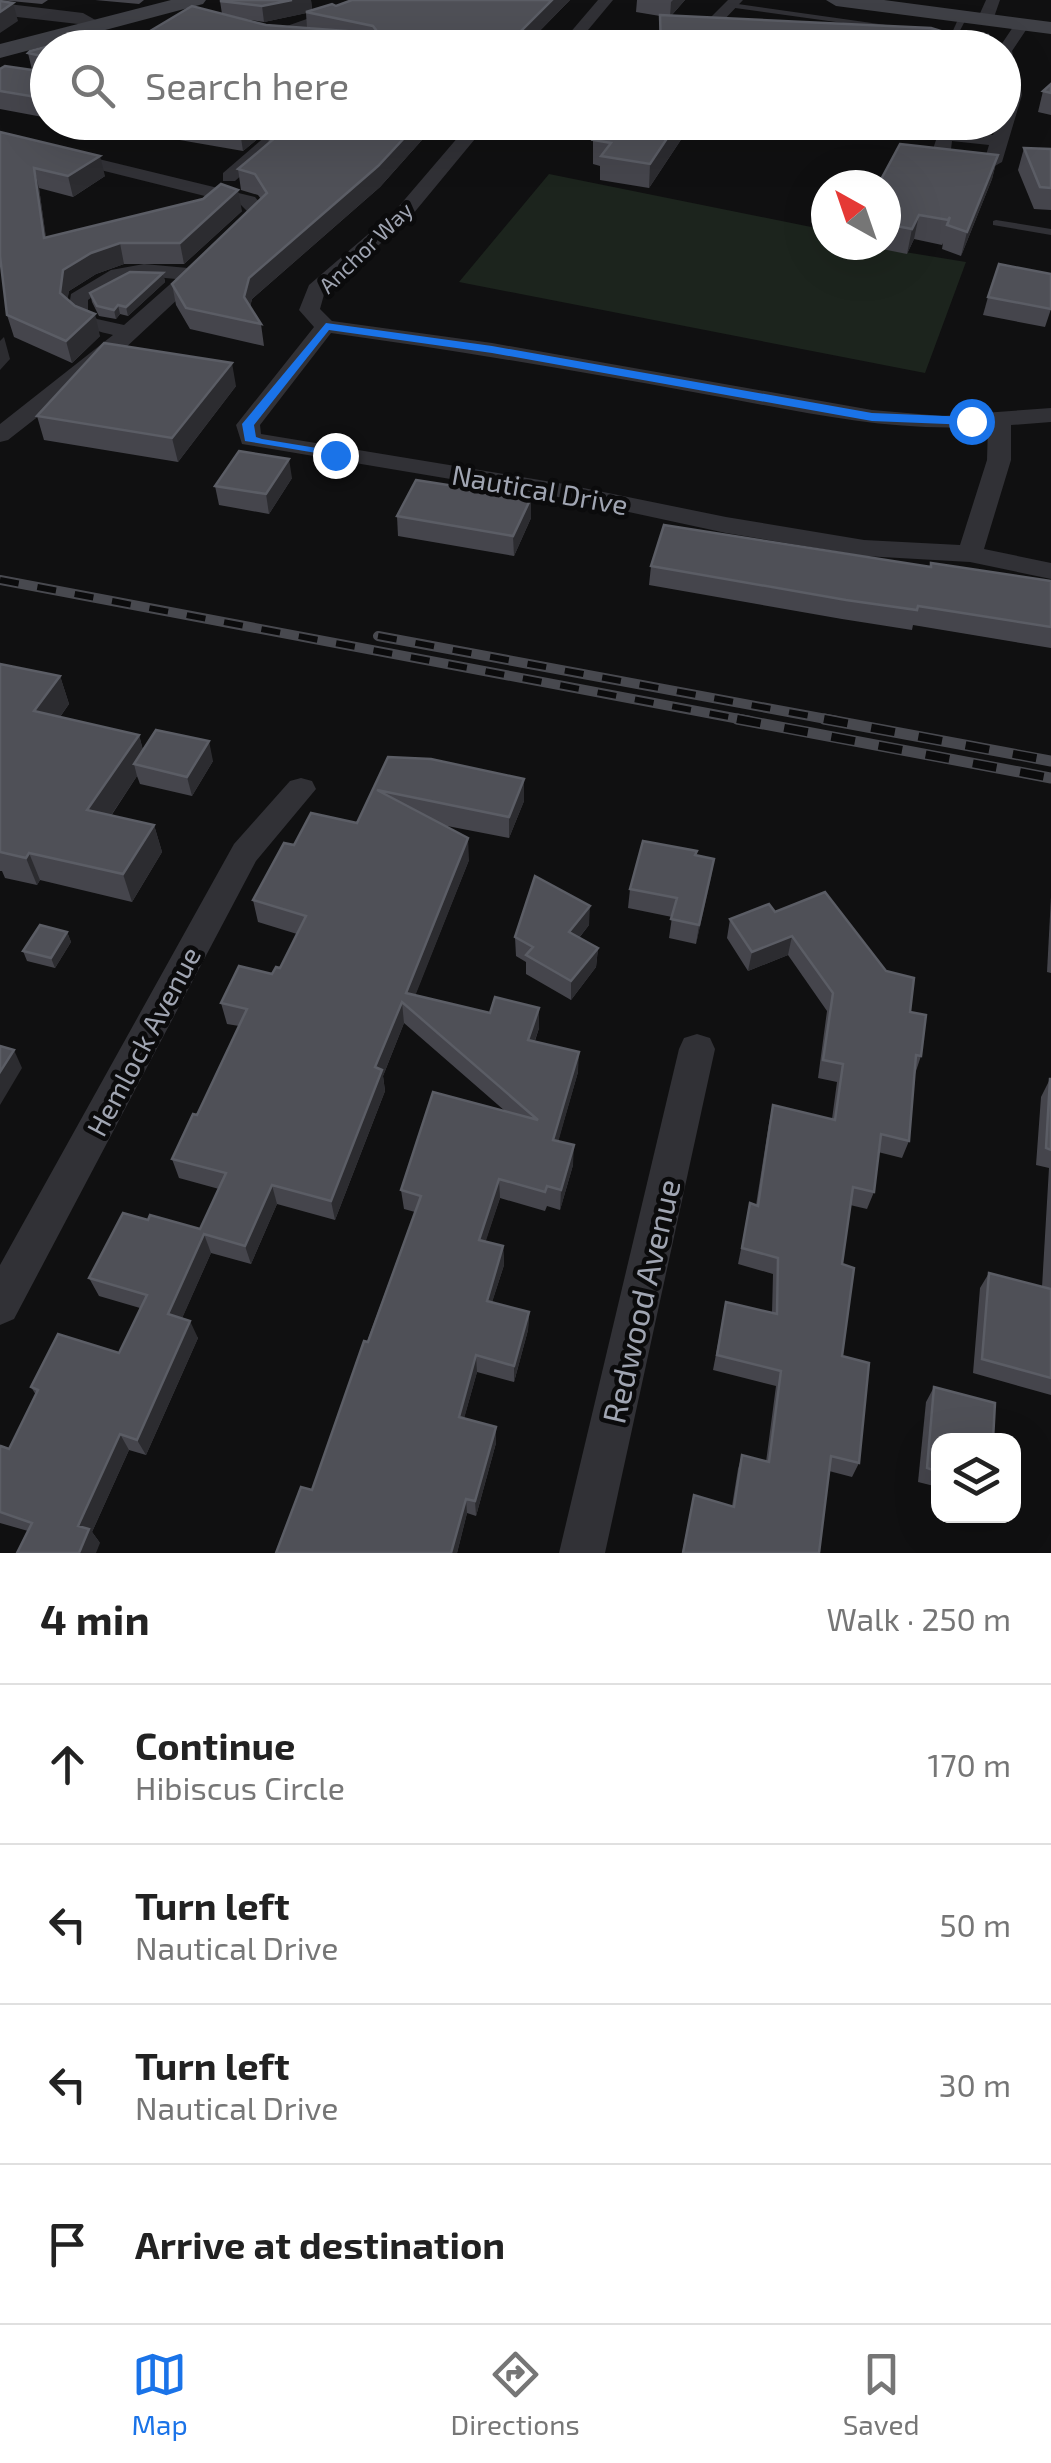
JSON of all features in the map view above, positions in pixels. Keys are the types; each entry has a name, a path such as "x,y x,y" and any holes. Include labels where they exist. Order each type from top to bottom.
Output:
{"main road":[{"path":"836,0 959,30 1022,24 1051,28"},
{"path":"82,30 187,7"},
{"path":"0,51 30,43"}],"street":[{"path":"580,30 606,0"},
{"path":"724,30 713,23 734,3"},
{"path":"0,9 83,19 93,30"},
{"path":"273,30 338,12"},
{"path":"1018,30 1022,24"},
{"path":"0,140 248,201 258,211 128,333 0,435"},
{"path":"229,177 275,140"},
{"name":"Anchor Way","path":"326,326 309,310 316,289 401,216 466,140"},
{"path":"128,333 90,322 78,312 78,298 103,278 120,272 141,269 192,275"},
{"path":"326,326 492,349 872,417 942,422 1051,415"},
{"name":"Nautical Drive","path":"326,326 248,424 250,438 564,491 726,525 864,548 970,554 1051,571"},
{"path":"970,554 999,460 1000,420"},
{"name":"Hemlock Avenue","path":"0,1305 245,853 301,788"},
{"name":"Redwood Avenue","path":"582,1553 697,1049"}],"lane":[{"path":"734,3 882,30"},
{"path":"996,223 1051,232"}],"shaded area":[{"path":"549,174 811,227 811,260 901,260 901,251 966,262 925,373 459,282"}],"building":[{"path":"292,0 262,6 220,1"},
{"path":"352,0 552,0 522,30 376,30 373,26 306,12"},
{"path":"0,1 13,3 0,12"},
{"path":"192,6 266,25 333,30 152,30"},
{"path":"660,15 938,30 660,30"},
{"path":"5,66 30,70 30,96 0,91 0,69"},
{"path":"0,132 100,156 68,176 34,168 44,238 203,199 221,184 238,190 180,243 120,243 91,253 63,270 60,293 75,306 95,314 66,341 7,315 0,256"},
{"path":"272,140 402,140 378,166 249,278 244,297 261,324 186,308 172,284 267,193 255,174 238,169"},
{"path":"593,140 666,140 650,164 601,156 611,143"},
{"path":"900,144 998,155 967,232 947,225 950,217 948,220 919,215 912,229 901,227 901,170 886,170"},
{"path":"1024,148 1051,149 1051,188 1040,187"},
{"path":"999,264 1051,274 1051,309 988,297"},
{"path":"130,272 163,273 126,307 118,305 114,310 97,306 90,293"},
{"path":"104,343 232,363 172,438 37,416"},
{"path":"239,451 289,459 266,494 215,486"},
{"path":"416,480 531,498 513,536 397,516"},
{"path":"664,525 931,567 931,563 1051,581 1051,627 918,606 917,610 846,600 651,566"},
{"path":"0,664 60,676 34,711 139,735 87,810 154,825 123,874 29,853 26,858 0,852"},
{"path":"156,730 209,741 187,777 134,764"},
{"path":"388,757 431,759 524,779 509,817 377,790 468,838 406,993 490,1013 495,997 539,1008 528,1040 579,1052 553,1140 574,1145 561,1190 547,1186 545,1192 499,1179 479,1240 503,1246 487,1301 529,1312 514,1366 476,1355 459,1417 496,1427 475,1501 466,1499 451,1553 276,1553 301,1487 312,1490 364,1341 368,1342 421,1196 401,1190 433,1092 538,1120 402,1002 375,1067 382,1070 331,1201 272,1185 245,1246 204,1234 168,1314 190,1321 137,1440 120,1434 78,1526 89,1529 79,1553 17,1553 32,1523 0,1512 0,1448 9,1449 38,1390 31,1387 58,1334 119,1353 147,1295 89,1278 123,1213 148,1220 150,1215 200,1229 226,1173 172,1159 247,1009 221,1003 239,966 272,974 276,967 280,968 306,916 253,900 284,843 294,845 311,813 357,823"},
{"path":"643,841 697,851 695,855 714,859 699,925 671,919 677,898 630,889"},
{"path":"535,876 590,906 569,932 598,948 571,981 526,955 533,947 515,937"},
{"path":"825,892 886,971 914,978 910,1012 926,1015 921,1056 916,1055 909,1141 881,1134 874,1192 853,1187 842,1264 854,1268 842,1356 869,1363 859,1463 831,1456 819,1553 683,1553 694,1495 734,1507 742,1455 769,1462 781,1371 717,1355 726,1302 777,1314 778,1258 742,1248 750,1203 758,1206 773,1105 835,1120 843,1064 823,1060 833,993 792,936 752,952 730,919 769,904 775,912"},
{"path":"40,925 67,932 51,958 23,951"},
{"path":"0,1046 14,1050 0,1072"},
{"path":"1051,1079 1051,1150 1046,1148"},
{"path":"989,1273 1051,1289 1051,1378 982,1359"},
{"path":"934,1387 995,1403 993,1433 931,1433 931,1469 927,1468"}],"railway":[{"path":"0,580 750,721"},
{"path":"378,636 837,721"},
{"path":"737,719 1051,778"},
{"path":"824,719 1051,761"}],"route":[{"path":"335,455 259,443 250,438 248,424 326,326 492,349 872,417 971,421"}]}
